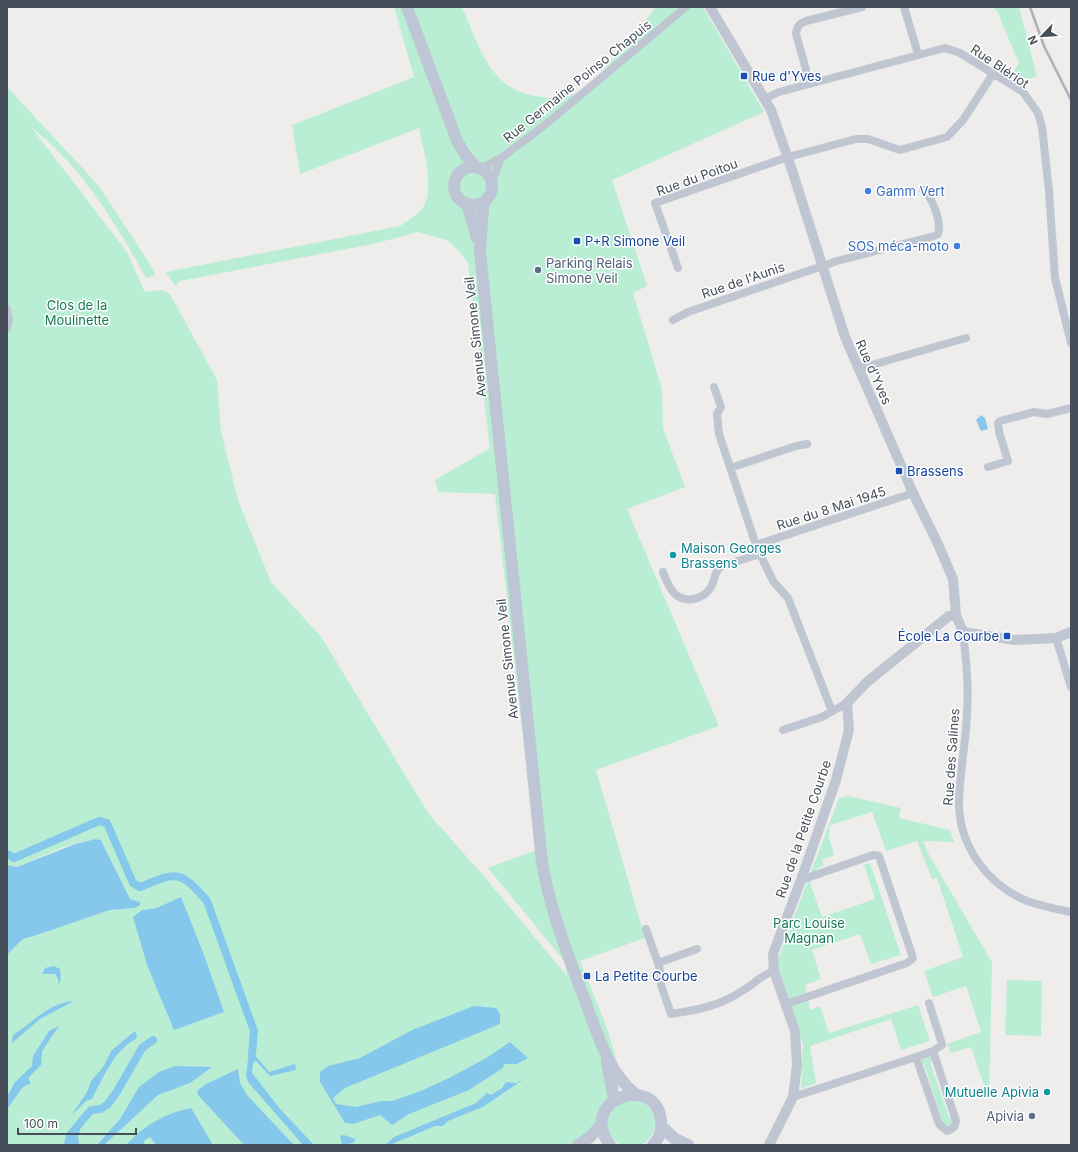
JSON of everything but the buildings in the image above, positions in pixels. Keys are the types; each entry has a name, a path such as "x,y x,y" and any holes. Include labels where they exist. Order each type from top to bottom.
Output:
{"main road":[{"path":"407,7 458,143 467,157 488,174 492,182 491,194 485,201 482,208 480,251"},
{"path":"458,143 459,173 455,181 454,190 459,198 466,203 475,205 485,201"},
{"path":"459,173 468,167 478,167"},
{"path":"466,203 470,210 480,251"},
{"name":"Avenue Simone Veil","path":"480,251 542,862 556,922 606,1055 624,1085 635,1094 651,1102 657,1108 661,1126"},
{"name":"Avenue Simone Veil","path":"606,1055 614,1100"},
{"path":"610,1145 606,1139 602,1124 603,1115 608,1106 614,1100 621,1096 635,1094"},
{"path":"578,1145 590,1137 602,1124"},
{"path":"656,1144 661,1126 675,1139 688,1145"}],"street":[{"name":"Rue Germaine Poinso Chapuis","path":"478,167 501,158 546,124 686,7"},
{"name":"Rue d'Yves","path":"710,7 771,110 788,157 823,266 836,313 858,369 953,579 956,615"},
{"path":"810,84 796,34 797,28 801,23 806,21 862,7"},
{"path":"904,7 918,54"},
{"name":"Rue Blériot","path":"764,98 779,92 940,49 952,50 1023,92 1034,107 1040,120 1049,190 1055,278 1071,343"},
{"path":"788,157 856,139 868,139 900,150 947,137 963,120 993,74"},
{"name":"Rue du Poitou","path":"678,268 655,203 788,157"},
{"name":"Rue Germaine Poinso Chapuis","path":"492,182 501,158"},
{"name":"Rue de l'Aunis","path":"673,320 688,312 823,266 926,239 938,234 939,226 932,199 923,190"},
{"path":"7,309 9,318 7,328"},
{"path":"858,369 966,338"},
{"path":"714,387 721,407 717,414 719,434 756,545 773,581 788,598 832,711"},
{"path":"988,467 1008,461 998,432 998,423 1034,412 1047,414 1071,408"},
{"path":"730,468 796,446 807,444"},
{"name":"Rue du 8 Mai 1945","path":"756,545 913,493"},
{"path":"663,572 669,586 676,595 691,600 706,593 711,586 717,570 722,566 760,554"},
{"path":"783,730 822,717 847,703 867,682 949,616 956,615"},
{"name":"Rue des Salines","path":"956,615 963,632 967,678 967,714 959,806 964,833 973,855 994,881 1026,900 1071,912"},
{"path":"963,632 1015,640 1056,638 1071,632"},
{"path":"1056,638 1071,687"},
{"name":"Rue de la Petite Courbe","path":"774,971 773,954 836,780 849,730 847,703"},
{"path":"786,1004 907,963 913,958 879,856 873,855 801,880"},
{"path":"646,929 662,974 661,986 671,1014 695,1011 718,1005 744,990 759,977 774,971 786,1004 797,1042 797,1065 794,1097 769,1145"},
{"path":"658,963 697,949"},
{"path":"794,1097 916,1057 933,1051 942,1045 929,1003"},
{"path":"916,1057 938,1124 947,1131 952,1130 955,1126 956,1120 933,1051"}],"green space":[{"name":"Clos de la Moulinette","path":"394,7 462,7 482,53 498,77 506,84 520,92 545,97 563,98 582,89 593,80 617,56 656,7 703,7 764,112 612,180 647,286 633,293 662,389 663,428 685,487 627,509 719,726 596,770 645,938 580,961 605,1023 615,1055 620,1086 611,1095 604,1110 581,1145 7,1145 7,955 23,939 110,910 135,908 140,902 130,899 101,840 82,841 17,867 7,865 7,87 99,186 155,272 154,276 146,278 122,236 96,196 66,160 31,127 127,252 145,292 161,290 170,294 217,380 221,431 238,500 271,582 322,638 428,813 482,874 567,976 565,962 488,868 536,850 495,494 438,492 435,480 490,448 468,263 459,251 447,240 418,232 373,244 180,281 175,286 166,272 400,226 414,216 422,209 426,201 428,191 427,170 419,128 300,174 292,125 414,77","holes":["181,897 153,979 140,943 142,910 156,908"]},
{"path":"992,7 1019,7 1037,76 1024,81 1010,78 1019,63 997,11"},
{"name":"Parc Louise Magnan","path":"848,796 901,808 899,818 950,830 954,842 923,841 929,855 992,962 989,1100 971,1047 951,1053 947,1044 981,1032 966,986 933,997 924,971 963,957 937,878 932,879 917,841 886,851 872,812 830,825 829,837 834,855 822,860 824,866 818,868 810,883 822,917 875,899 864,865 870,863 901,955 871,964 860,934 812,950 821,979 805,985 810,1010 820,1006 829,1033 918,1005 930,1041 901,1050 891,1019 810,1046 816,1083 801,1089 803,1045 777,962 839,798"},
{"path":"1007,980 1042,981 1041,1036 1005,1035"},
{"path":"930,1056 932,1061 930,1062 949,1118 952,1117 953,1121 951,1125 946,1126 940,1121 942,1120 924,1064 921,1064 921,1059"},
{"path":"631,1099 640,1101 648,1106 653,1114 655,1123 653,1132 648,1140 640,1145 631,1147 622,1145 614,1140 609,1132 607,1123 609,1114 614,1106 622,1101"}],"water":[{"path":"981,415 985,418 988,429 981,431 976,420"},
{"path":"95,839 101,840 130,899 140,902 140,905 135,908 110,910 23,939 7,955 7,865 17,867 75,844"},
{"path":"181,897 203,952 224,1012 174,1030 147,965 133,917 142,910 156,908"},
{"path":"54,966 60,969 61,977 59,985 55,974 42,974 45,968"},
{"path":"74,1001 40,1019 12,1043 13,1035 49,1009 65,1002"},
{"path":"474,1006 496,1008 500,1014 500,1024 345,1088 333,1098 336,1104 356,1107 381,1101 392,1101 418,1092 447,1079 488,1057 510,1042 528,1058 517,1064 504,1064 503,1068 469,1090 409,1114 392,1125 380,1115 353,1124 345,1123 320,1082 320,1072 328,1066 360,1058 412,1030"},
{"path":"59,1026 42,1051 41,1065 28,1078 31,1083 23,1087 7,1109 7,1097 15,1082 32,1066 33,1056 49,1031"},
{"path":"135,1031 137,1035 136,1039 122,1050 110,1065 92,1099 86,1101 71,1116 87,1092 91,1081 103,1067 112,1050"},
{"path":"251,1035 254,1054 269,1072 295,1064 296,1070 270,1076 256,1061 253,1062 252,1073 281,1110 314,1145 303,1145 248,1082 246,1076"},
{"path":"175,1066 212,1067 190,1083 158,1095 104,1145 97,1145 120,1119 139,1087 159,1072"},
{"path":"238,1069 240,1083 247,1095 294,1145 244,1145 198,1095 197,1091 206,1084"},
{"path":"524,1079 483,1107 448,1121 443,1126 435,1126 390,1145 385,1145 394,1137 476,1103 487,1093 491,1095 502,1088 506,1082 516,1083"},
{"path":"191,1108 213,1145 156,1145 150,1137 145,1140 143,1145 126,1145 147,1126 155,1121 172,1113"},
{"path":"85,1115 78,1136 79,1145 64,1145 65,1141"},
{"path":"344,1135 356,1139 353,1143 342,1145 340,1136"}],"waterway":[{"path":"7,854 14,858 99,821 107,823 133,883 140,887 170,876 177,876 190,883 207,901 254,1031 252,1054"},
{"path":"68,1145 70,1135 91,1110 101,1109 107,1105 116,1093 142,1048 153,1040"}],"railway":[{"path":"1030,7 1044,46 1071,100"}],"place":[{"name":"Rue d'Yves","path":"744,76"},
{"name":"Gamm Vert","path":"868,191"},
{"name":"P+R Simone Veil","path":"577,241"},
{"name":"SOS méca-moto","path":"957,246"},
{"name":"Parking Relais Simone Veil","path":"538,270"},
{"name":"Brassens","path":"899,471"},
{"name":"Maison Georges Brassens","path":"673,555"},
{"name":"École La Courbe","path":"1007,636"},
{"name":"La Petite Courbe","path":"587,976"},
{"name":"Mutuelle Apivia","path":"1047,1092"},
{"name":"Apivia","path":"1032,1116"}]}
